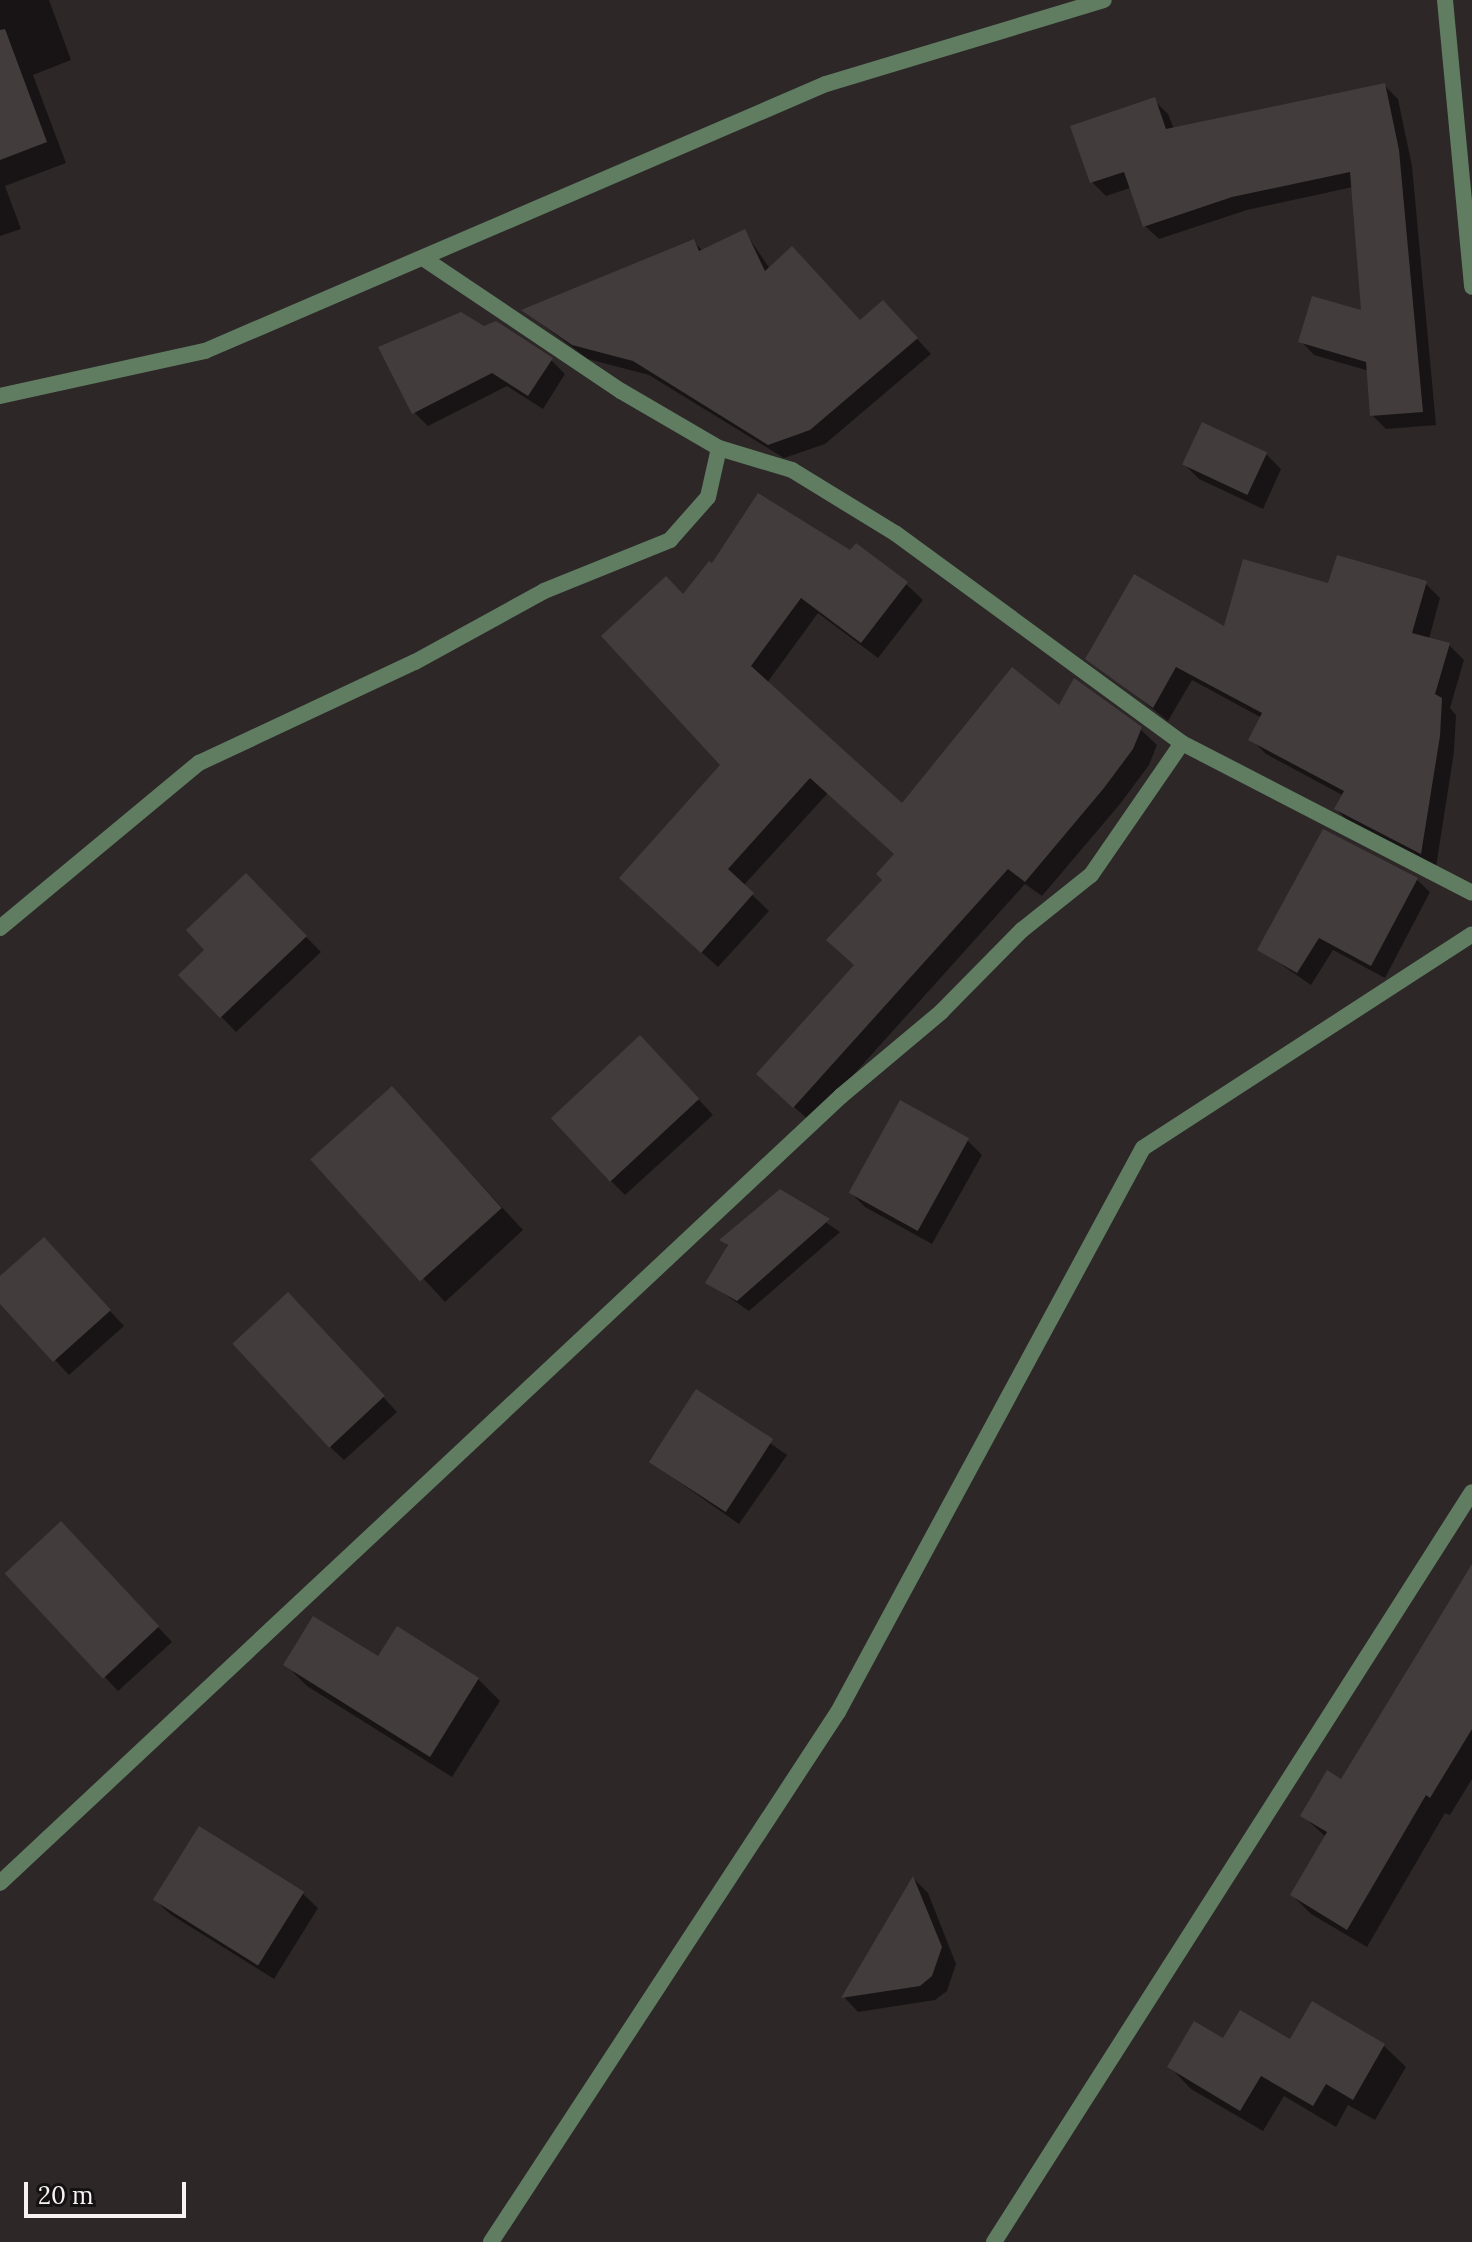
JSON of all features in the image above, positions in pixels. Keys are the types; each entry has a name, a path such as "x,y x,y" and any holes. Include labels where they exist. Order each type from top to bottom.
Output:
{"street":[{"path":"0,396 205,351 826,84 1104,0"},
{"path":"1445,0 1472,287"},
{"path":"423,258 621,391 719,448 792,470 895,533 1182,743 1472,893"},
{"path":"0,928 199,763 415,662 544,591 670,540 708,497 719,448"},
{"path":"0,1883 841,1096 941,1012 1022,930 1091,875 1182,743"},
{"path":"491,2242 838,1712 1143,1148 1472,934"},
{"path":"994,2242 1472,1492"}],"building":[{"path":"5,29 47,142 0,160 0,30"},
{"path":"1385,83 1399,150 1423,412 1370,416 1366,362 1298,342 1312,296 1361,310 1350,172 1232,197 1143,227 1124,172 1090,183 1070,126 1155,97 1166,129"},
{"path":"745,229 765,271 792,246 860,320 883,300 918,338 810,430 768,445 633,361 572,345 521,310 694,239 699,251"},
{"path":"461,312 484,326 496,321 553,358 528,396 492,373 412,414 378,347"},
{"path":"1202,422 1267,452 1247,495 1182,465"},
{"path":"758,493 850,550 856,543 908,582 861,643 801,598 751,666 902,803 1012,667 1059,705 1074,678 1142,727 1133,749 1104,788 1025,882 1008,869 793,1108 756,1074 854,965 826,940 882,880 876,874 894,854 810,778 728,869 754,893 701,953 619,878 720,765 601,636 666,576 683,594 709,561 712,563"},
{"path":"1337,555 1427,581 1412,633 1450,643 1435,694 1442,698 1440,736 1421,854 1334,809 1344,791 1248,740 1262,713 1176,667 1153,708 1085,659 1134,574 1224,626 1243,559 1328,583"},
{"path":"1323,829 1418,878 1371,966 1319,938 1297,973 1257,950"},
{"path":"246,873 307,936 220,1018 178,975 204,950 186,930"},
{"path":"640,1035 699,1099 610,1182 551,1118"},
{"path":"392,1086 502,1208 420,1281 310,1160"},
{"path":"900,1100 969,1138 918,1231 849,1193"},
{"path":"780,1189 830,1219 737,1301 705,1283 728,1245 719,1240"},
{"path":"44,1237 111,1310 53,1362 0,1304 0,1276"},
{"path":"288,1292 385,1396 329,1448 232,1344"},
{"path":"696,1389 773,1439 726,1512 649,1462"},
{"path":"61,1521 159,1626 103,1679 5,1574"},
{"path":"1472,1564 1472,1729 1430,1798 1426,1795 1347,1930 1290,1895 1327,1832 1300,1816 1327,1770 1341,1779"},
{"path":"313,1616 378,1656 397,1626 479,1678 430,1757 283,1665"},
{"path":"199,1826 304,1892 258,1965 153,1900"},
{"path":"913,1876 942,1947 932,1976 920,1986 841,1998"},
{"path":"1312,2001 1385,2044 1353,2100 1326,2084 1313,2106 1261,2076 1240,2111 1167,2067 1194,2021 1223,2038 1240,2010 1290,2039"}]}
